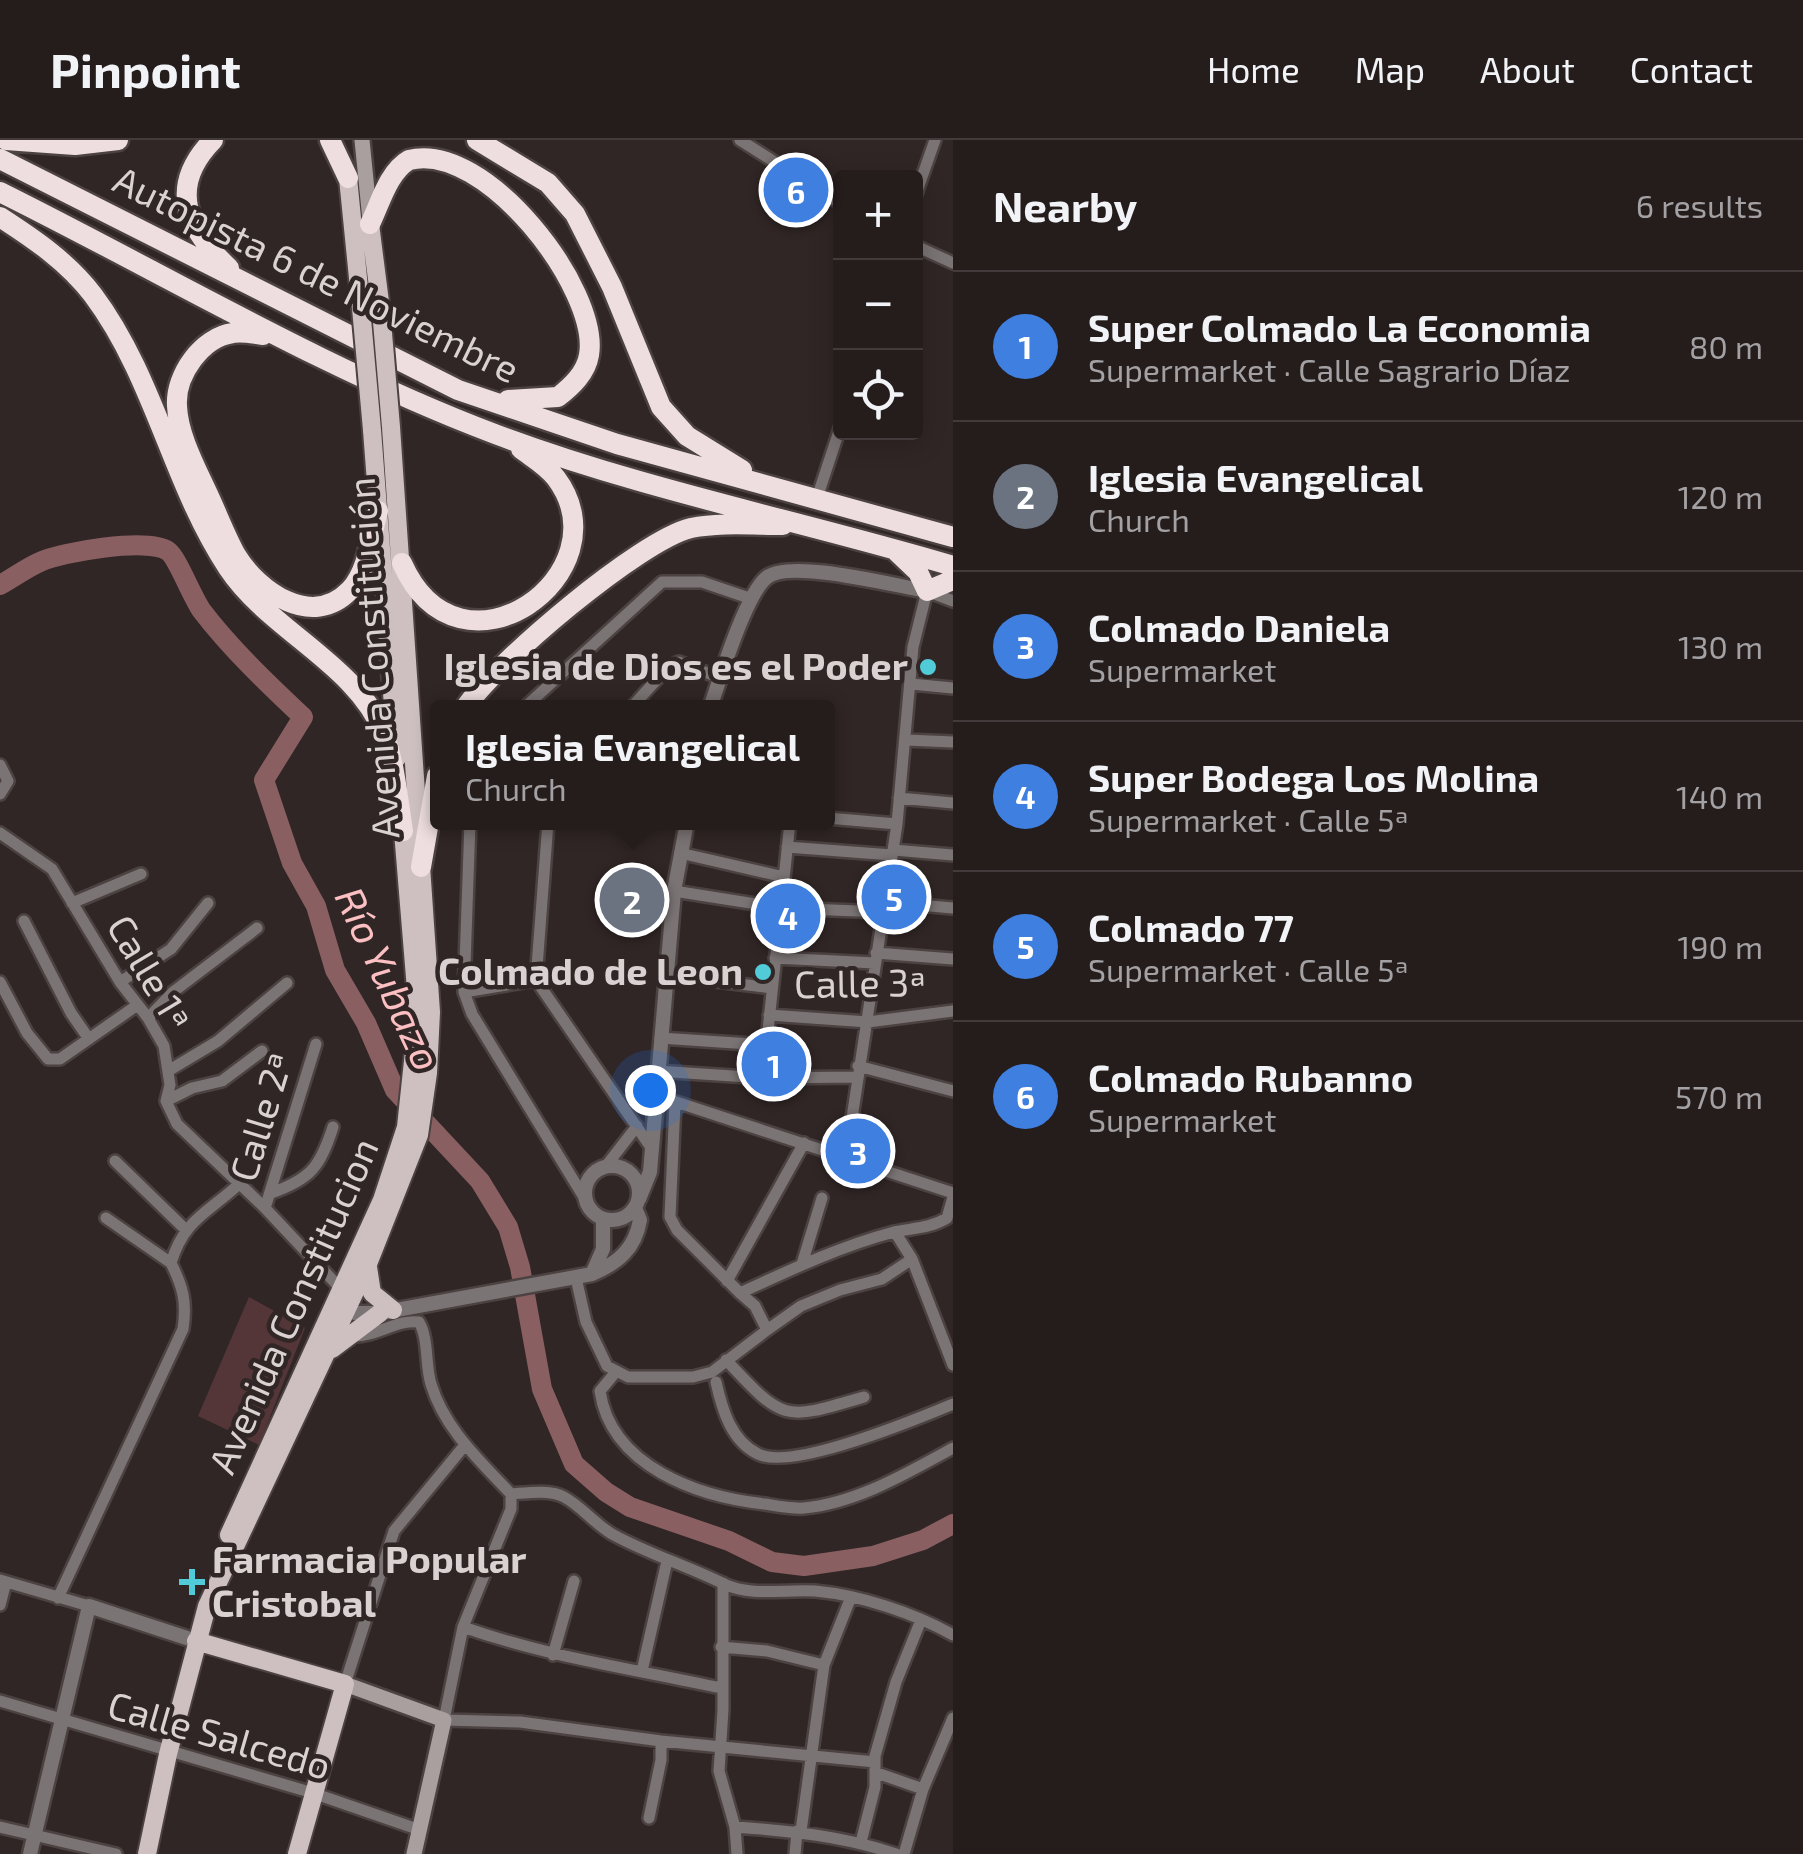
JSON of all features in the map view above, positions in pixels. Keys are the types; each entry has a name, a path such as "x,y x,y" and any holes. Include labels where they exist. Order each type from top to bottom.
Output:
{"highway":[{"path":"6,140 75,145 118,140"},
{"path":"213,140 196,160 190,176 186,194 188,213 204,243 249,286"},
{"path":"330,140 348,178"},
{"path":"477,140 548,183 575,214 612,287 643,370 661,408 673,422 720,459 779,489"},
{"path":"370,224 399,168 415,157 450,157 485,173 516,197 566,271 589,337 589,355 572,386 558,397 516,401 458,390"},
{"name":"Autopista 6 de Noviembre","path":"0,159 458,390 617,444 953,537"},
{"name":"Autopista 6 de Noviembre","path":"0,192 278,337 402,396 498,435 650,483 953,566"},
{"path":"0,216 62,262 93,296 135,364 202,525 230,572 262,608 344,678 369,707 383,732 403,831"},
{"path":"278,337 236,332 221,336 193,358 179,388 177,406 186,441 236,555 267,591 282,600 294,605 324,604 351,589 361,573 378,512"},
{"path":"402,564 419,594 452,617 496,620 539,599 556,581 572,537 565,493 548,469 498,435"},
{"path":"472,700 489,679 601,581 666,538 689,529 714,526 809,525"},
{"path":"892,547 918,572 927,592 953,580"},
{"path":"420,867 430,813"}],"main road":[{"name":"Avenida Constitución","path":"344,140 391,427 420,867 424,1013"},
{"name":"Avenida Constitución","path":"362,140 370,224 371,309"},
{"name":"Avenida Constitucion","path":"207,1606 206,1594 217,1563 342,1313 382,1200 413,1131 424,1013 403,831 378,512 372,430 371,309"},
{"path":"148,1854 168,1754 207,1606 368,1264 413,1131"},
{"path":"368,1264 368,1286 390,1311"},
{"path":"342,1313 390,1311"},
{"path":"196,1641 346,1684 444,1720 414,1854"},
{"path":"297,1854 346,1684"}],"street":[{"path":"740,140 833,200"},
{"path":"923,174 935,140"},
{"path":"923,249 953,263"},
{"path":"818,498 835,440"},
{"path":"713,700 752,599 765,578 780,570 796,569 927,592 953,601"},
{"path":"533,700 662,582 702,582 752,599"},
{"path":"846,1157 897,824 913,647 927,592"},
{"path":"638,700 669,666 679,662 720,678"},
{"path":"912,684 953,688"},
{"path":"906,740 953,742"},
{"path":"0,765 8,782 0,794"},
{"path":"899,798 953,803"},
{"path":"835,819 897,824"},
{"path":"470,830 464,992 472,1014 589,1208 603,1219 615,1221 627,1217 637,1204 650,1172 674,891 684,830"},
{"path":"547,830 536,980 652,1149"},
{"path":"762,1078 789,830"},
{"name":"Calle 1ª","path":"0,833 52,869 120,982 148,1018 164,1046 170,1085 166,1101"},
{"path":"788,847 953,854"},
{"path":"680,853 784,877"},
{"path":"72,903 142,874"},
{"path":"674,891 781,908 953,908"},
{"path":"120,982 171,950 208,903"},
{"path":"24,921 89,1039"},
{"path":"148,1018 174,992 257,928"},
{"path":"776,958 953,959"},
{"path":"666,974 772,988"},
{"path":"464,992 536,980"},
{"path":"0,982 48,1060 60,1060 136,1006"},
{"path":"168,1071 218,1041 287,982"},
{"name":"Calle 3ª","path":"769,1015 868,1022 953,1011"},
{"path":"660,1038 766,1045"},
{"name":"Calle 2ª","path":"265,1208 316,1044"},
{"path":"262,1051 222,1081 192,1088 166,1101 176,1124 265,1208 342,1313 376,1333 410,1320 418,1322 423,1330 427,1369 437,1402 464,1446 511,1494 511,1509 462,1627 444,1720 520,1722 661,1742 811,1755 876,1767 923,1789"},
{"path":"658,1072 762,1078 858,1072 953,1091"},
{"path":"655,1096 953,1195 948,1218 936,1225 894,1232 802,1264 740,1293"},
{"path":"676,1103 670,1217 677,1230 755,1306 767,1330"},
{"path":"585,1199 589,1178 606,1166 637,1126"},
{"path":"271,1193 308,1178 324,1154 333,1127"},
{"path":"727,1281 804,1143"},
{"path":"115,1161 185,1229"},
{"path":"390,1311 550,1284 614,1265 632,1245 640,1220 639,1188 627,1170 606,1166"},
{"path":"171,1263 185,1229 239,1184"},
{"path":"802,1264 822,1198"},
{"path":"58,1598 183,1329 187,1305 171,1263 106,1218"},
{"path":"592,1274 603,1249 603,1219"},
{"path":"894,1232 912,1259 948,1337 953,1365"},
{"path":"576,1278 586,1322 615,1373 628,1377 693,1378 712,1372 801,1306 882,1279 912,1259"},
{"path":"726,1360 771,1406 785,1413 816,1411 864,1398"},
{"path":"615,1373 600,1391 612,1426 640,1460 712,1496 802,1508 861,1494 953,1448"},
{"path":"716,1382 723,1412 737,1436 759,1455 791,1459 900,1426 953,1404"},
{"path":"346,1684 394,1531 464,1446"},
{"path":"511,1494 562,1495 609,1532 723,1583 778,1593 812,1591 851,1597 953,1635"},
{"path":"642,1670 667,1561"},
{"path":"0,1604 3,1581 196,1641"},
{"path":"553,1655 574,1581"},
{"path":"723,1583 719,1771 735,1827 737,1854"},
{"path":"795,1854 824,1665 851,1597"},
{"path":"30,1854 89,1606"},
{"path":"862,1842 896,1682 921,1620"},
{"path":"462,1627 553,1655 721,1688"},
{"path":"721,1646 767,1651 824,1665"},
{"name":"Calle Salcedo","path":"0,1702 420,1830"},
{"path":"904,1854 923,1789 953,1718"},
{"path":"649,1818 661,1742"},
{"path":"0,1827 116,1854"},
{"path":"735,1827 799,1831 862,1842 896,1854"}],"shaded area":[{"path":"249,1297 305,1328 259,1445 198,1416"}],"waterway":[{"name":"Río Yubazo","path":"0,585 40,562 66,554 143,545 168,551 213,625 303,717 264,780 292,863 316,906 335,970 366,1023 395,1090 480,1181 508,1227 520,1267 542,1389 574,1464 630,1507 729,1541 772,1562 804,1566 873,1556 923,1540 953,1524"}],"place":[{"name":"Colmado Rubanno","path":"796,190"},
{"name":"Iglesia de Dios es el Poder","path":"928,667"},
{"name":"Colmado 77","path":"894,897"},
{"name":"Iglesia Evangelical","path":"632,900"},
{"name":"Super Bodega Los Molina","path":"788,916"},
{"name":"Colmado de Leon","path":"763,972"},
{"name":"Super Colmado La Economia","path":"774,1064"},
{"name":"Colmado Daniela","path":"858,1151"},
{"name":"Farmacia Popular Cristobal","path":"192,1582"}]}
